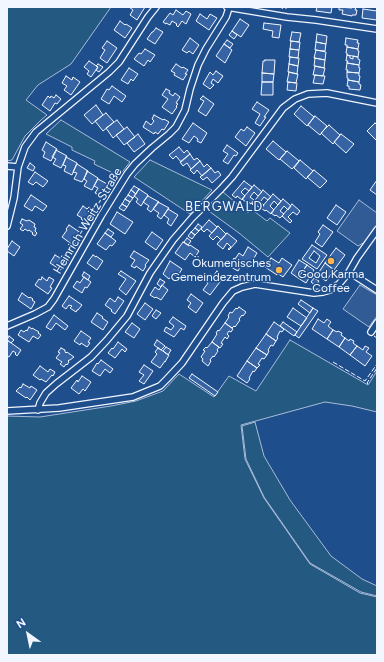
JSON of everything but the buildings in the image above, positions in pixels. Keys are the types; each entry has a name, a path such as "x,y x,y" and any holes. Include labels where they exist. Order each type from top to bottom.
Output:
{"street":[{"path":"7,226 14,198 18,167 24,147 36,132 119,62 156,7"},
{"path":"225,7 377,29"},
{"name":"Heinrich-Weitz-Straße","path":"7,326 35,314 48,306 54,299 127,174 135,164 176,127 185,110 198,65 226,17 229,8"},
{"path":"38,410 40,402 46,393 91,357 127,316 150,273 172,240 232,177 283,108 295,99 308,94 327,93 377,103"},
{"path":"7,166 18,167"},
{"path":"7,412 60,408 133,397 160,386 182,362 223,303 233,292 242,287 255,284 314,293 330,290 339,284 349,272 377,230"},
{"path":"349,272 377,290"},
{"path":"371,332 377,323"}],"shaded area":[{"path":"7,7 111,7 71,64 38,85 26,100 47,115 25,136 12,160 7,161"},
{"path":"61,120 130,162 119,176 94,164 95,161 72,150 72,147 46,134"},
{"path":"150,160 212,190 190,214 134,177"},
{"path":"223,192 248,213 251,209 267,221 270,218 290,233 268,257 239,233 206,209"},
{"path":"359,200 377,213 377,224 365,242 358,246 337,231"},
{"path":"360,285 377,295 377,316 369,327 343,309"},
{"path":"290,340 368,385 377,371 377,412 325,402 241,425 245,459 264,498 310,564 360,593 377,597 377,655 7,655 7,416 40,417 136,401 163,391 179,374 214,397 229,376 256,391"},
{"path":"255,422 264,456 290,500 331,556 362,579 377,586 377,596 361,592 310,563 264,497 246,459 242,426"}],"fence":[{"path":"333,362 365,381 377,364"},
{"path":"368,384 367,383 377,368"}],"place":[{"name":"Good Karma Coffee","path":"331,261"},
{"name":"Ökumenisches Gemeindezentrum","path":"279,270"}],"district":[{"name":"BERGWALD","path":"224,207"}]}
